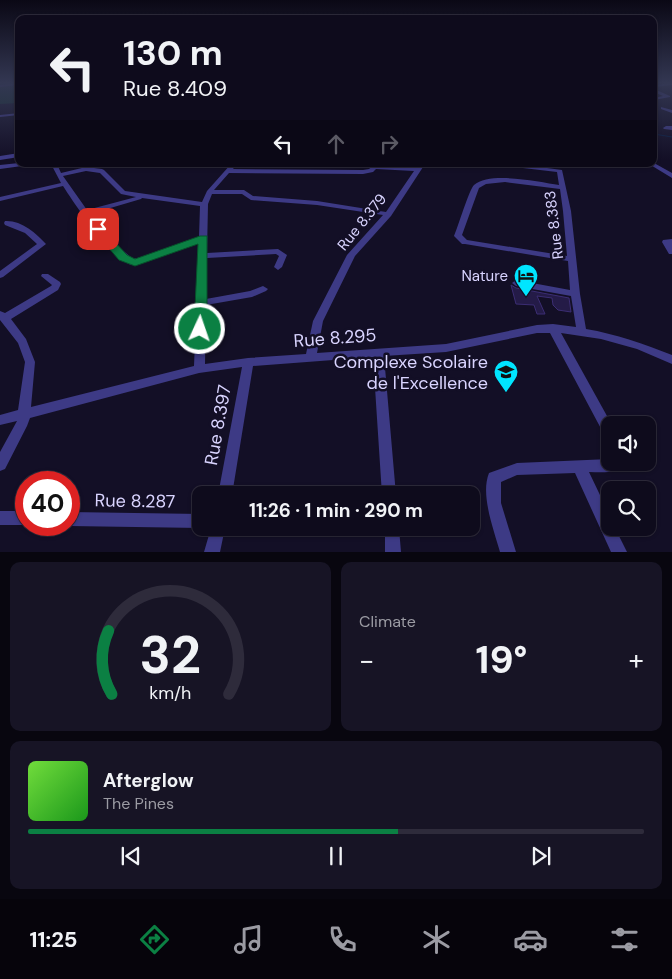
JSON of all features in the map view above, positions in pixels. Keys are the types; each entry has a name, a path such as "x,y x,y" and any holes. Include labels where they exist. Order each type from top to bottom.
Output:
{"street":[{"path":"663,108 672,112"},
{"path":"0,116 15,114"},
{"path":"0,121 15,120"},
{"path":"0,158 15,156"},
{"path":"0,168 15,165"},
{"path":"659,167 672,166"},
{"path":"55,167 64,184 105,239 123,257 131,262 140,262 155,254 203,238"},
{"path":"199,369 204,204 209,192 231,167 363,172 371,171 373,167"},
{"name":"Rue 8.379","path":"311,357 318,321 348,260 357,247 388,214 419,167"},
{"name":"Rue 8.383","path":"560,167 564,188 575,294 582,332"},
{"path":"659,167 672,176"},
{"path":"59,175 86,169 102,171 120,191 141,197 204,204"},
{"path":"564,188 513,181 480,184 476,187 458,236 460,239 471,243 572,259"},
{"path":"0,199 64,184"},
{"path":"209,192 244,192 251,198 317,203 388,214"},
{"path":"86,213 141,197"},
{"path":"0,275 42,244 28,230 8,223"},
{"path":"669,242 672,252"},
{"path":"203,256 278,251 283,255 278,266"},
{"path":"0,465 19,432 30,362 28,352 3,316 55,288 57,284 45,276"},
{"path":"516,283 575,294"},
{"path":"202,303 252,294 264,289"},
{"path":"553,328 601,417"},
{"name":"Rue 8.295","path":"0,420 199,369 248,362 446,348 537,329 553,328 621,340 672,360"},
{"path":"378,353 388,486"},
{"name":"Rue 8.397","path":"227,486 248,362"},
{"path":"508,552 494,503 494,478 517,468 601,465"},
{"path":"579,466 619,552"},
{"path":"0,518 15,518"},
{"name":"Rue 8.287","path":"80,519 192,522"},
{"path":"212,552 216,536"},
{"path":"393,536 394,552"}],"building":[{"name":"Nature","path":"511,285 516,288 569,298 571,312 558,310 553,305 552,298 537,296 545,314 537,314 534,305 516,304"}],"waterway":[{"path":"657,134 672,137"}],"place":[{"name":"Nature","path":"526,297"},
{"name":"Complexe Scolaire de l'Excellence","path":"506,393"}],"route":[{"path":"98,229 113,248 123,257 135,263 171,248 203,238 200,329"}]}
